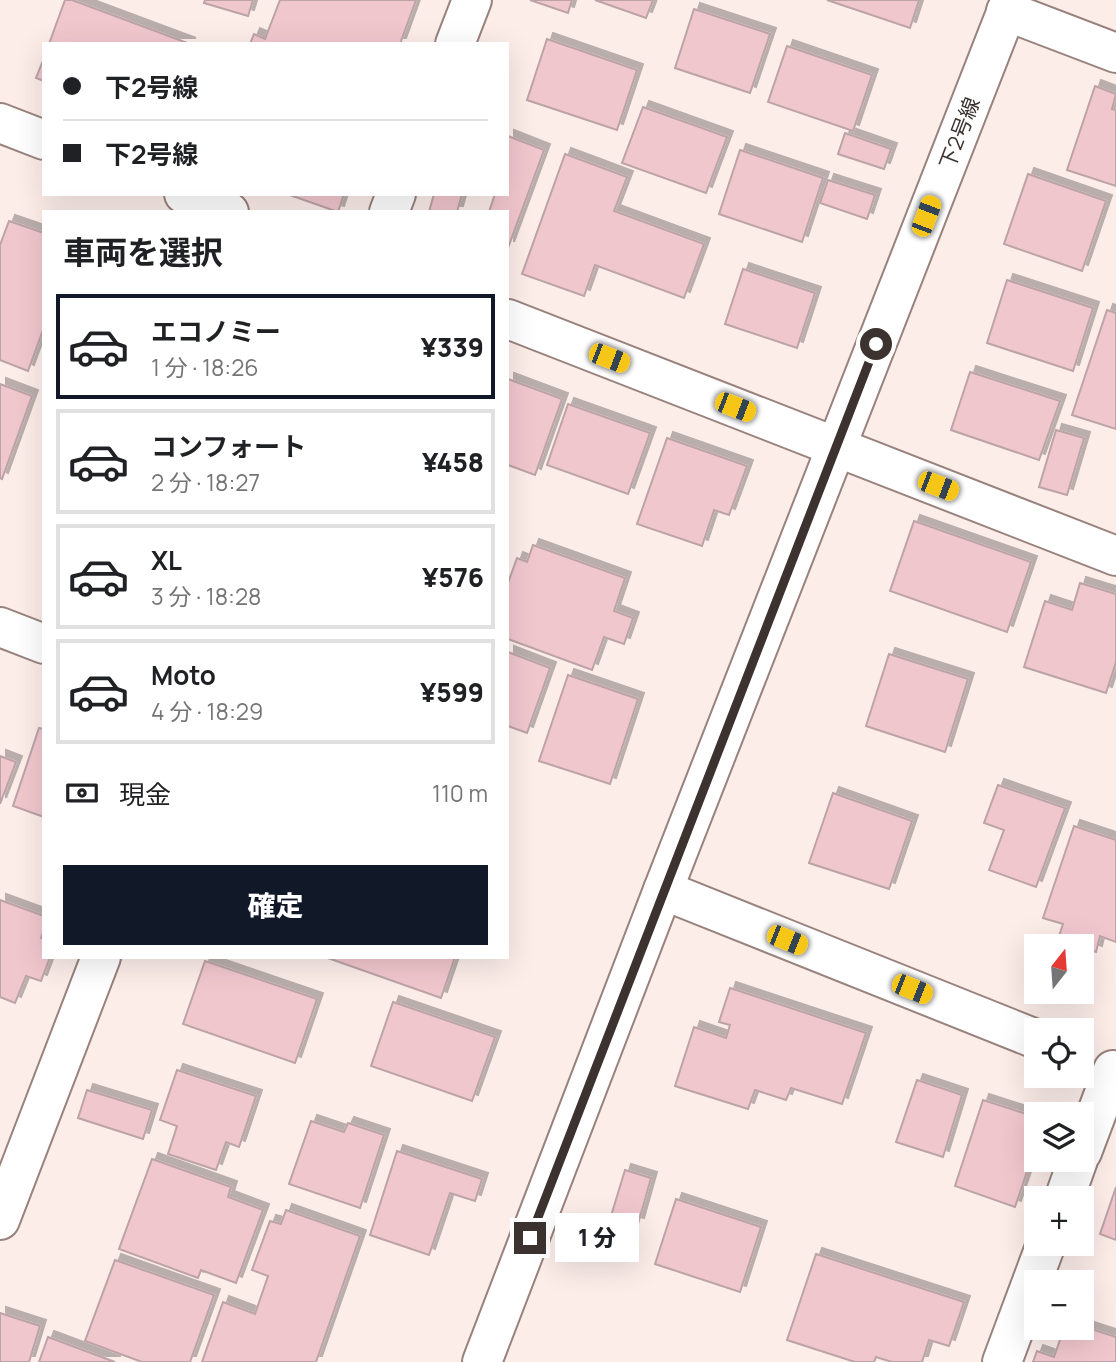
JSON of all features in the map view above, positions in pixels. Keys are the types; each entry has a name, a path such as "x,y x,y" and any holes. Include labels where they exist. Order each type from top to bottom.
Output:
{"street":[{"path":"456,42 472,0"},
{"path":"1009,6 1116,53"},
{"name":"下2号線","path":"482,1362 663,890 1009,6"},
{"path":"0,123 42,139"},
{"path":"189,196 224,210"},
{"path":"509,319 1116,556"},
{"path":"0,626 42,643"},
{"path":"663,890 1024,1034"},
{"path":"0,1220 14,1143 100,959"},
{"path":"1094,1103 1103,1066"},
{"path":"1002,1362 1042,1256"}],"building":[{"path":"65,0 72,0 185,42 50,42"},
{"path":"205,0 253,0 248,16 204,3"},
{"path":"280,0 416,0 401,42 251,42 254,34 265,39"},
{"path":"530,0 572,0 568,13"},
{"path":"595,0 653,0 646,18"},
{"path":"827,0 919,0 910,28"},
{"path":"694,9 770,34 750,93 675,68"},
{"path":"547,39 637,70 617,130 527,100"},
{"path":"787,46 872,75 853,131 768,102"},
{"path":"42,63 42,80 36,78"},
{"path":"1095,86 1116,94 1112,109 1116,110 1116,186 1067,170"},
{"path":"643,107 727,137 706,193 622,163"},
{"path":"845,133 891,149 884,169 838,154"},
{"path":"509,136 544,150 509,245 509,210 490,210 494,196 509,196"},
{"path":"740,150 823,178 802,242 719,214"},
{"path":"565,154 627,177 614,211 704,244 684,298 595,265 584,296 522,274"},
{"path":"1028,174 1106,201 1082,271 1004,244"},
{"path":"828,180 875,195 867,219 820,203"},
{"path":"293,196 343,196 339,210"},
{"path":"433,196 461,196 458,210 430,210"},
{"path":"9,221 42,232 42,332 28,371 0,360 0,245"},
{"path":"743,269 815,293 797,348 725,324"},
{"path":"1007,280 1093,308 1073,371 987,343"},
{"path":"1107,310 1116,313 1116,429 1072,415"},
{"path":"970,372 1060,401 1039,460 951,430"},
{"path":"509,379 562,399 535,475 509,465"},
{"path":"0,384 32,396 2,479 0,478"},
{"path":"568,404 650,433 628,494 547,465"},
{"path":"1056,430 1084,438 1067,495 1039,487"},
{"path":"667,438 747,466 729,515 714,510 702,546 637,524"},
{"path":"914,521 1031,562 1007,632 890,591"},
{"path":"533,545 625,578 614,611 633,618 624,644 604,637 592,670 509,639 509,580 517,558 527,562"},
{"path":"1080,583 1116,594 1116,662 1106,693 1024,667 1045,601 1072,610"},
{"path":"509,652 550,668 527,733 509,726"},
{"path":"889,654 968,679 945,752 866,726"},
{"path":"568,675 638,699 610,784 539,761"},
{"path":"39,728 42,729 42,816 13,806"},
{"path":"0,756 16,762 0,804"},
{"path":"998,785 1065,808 1036,887 989,870 1004,830 984,823"},
{"path":"833,793 912,821 889,889 809,863"},
{"path":"1074,826 1116,840 1116,942 1100,936 1096,952 1094,934 1060,934 1063,924 1043,918"},
{"path":"0,900 42,915 42,959 49,959 41,981 26,976 15,1003 0,997"},
{"path":"331,959 454,959 441,998"},
{"path":"205,961 317,999 295,1063 183,1024"},
{"path":"730,988 866,1033 842,1104 791,1088 786,1100 755,1090 748,1109 675,1086 694,1027 726,1038 730,1025 719,1022"},
{"path":"393,1002 495,1037 472,1101 371,1066"},
{"path":"177,1070 256,1096 239,1147 226,1142 216,1170 168,1154 177,1126 160,1120"},
{"path":"917,1080 962,1095 943,1157 896,1142"},
{"path":"87,1090 152,1110 143,1139 78,1118"},
{"path":"983,1100 1024,1113 1024,1172 1027,1172 1015,1207 955,1186"},
{"path":"311,1121 344,1132 348,1123 384,1135 360,1208 289,1184"},
{"path":"397,1151 482,1179 475,1201 450,1193 429,1255 370,1235"},
{"path":"152,1159 231,1187 228,1197 263,1210 236,1283 201,1270 198,1278 119,1249"},
{"path":"625,1170 651,1178 638,1224 611,1216"},
{"path":"1116,1187 1116,1240 1100,1234"},
{"path":"676,1199 761,1227 740,1292 655,1264"},
{"path":"286,1210 360,1236 316,1362 202,1362 223,1302 255,1314 268,1276 252,1270 270,1221 281,1224"},
{"path":"816,1254 964,1302 949,1346 929,1340 922,1362 892,1362 876,1357 874,1362 855,1362 787,1340"},
{"path":"115,1260 214,1295 190,1362 142,1362 85,1341"},
{"path":"0,1313 40,1326 29,1362 0,1362"},
{"path":"1094,1330 1116,1337 1116,1362 1033,1362 1037,1351 1054,1357 1060,1340 1094,1340"},
{"path":"48,1337 115,1362 39,1362"}],"route":[{"path":"530,1238 876,344"}]}
